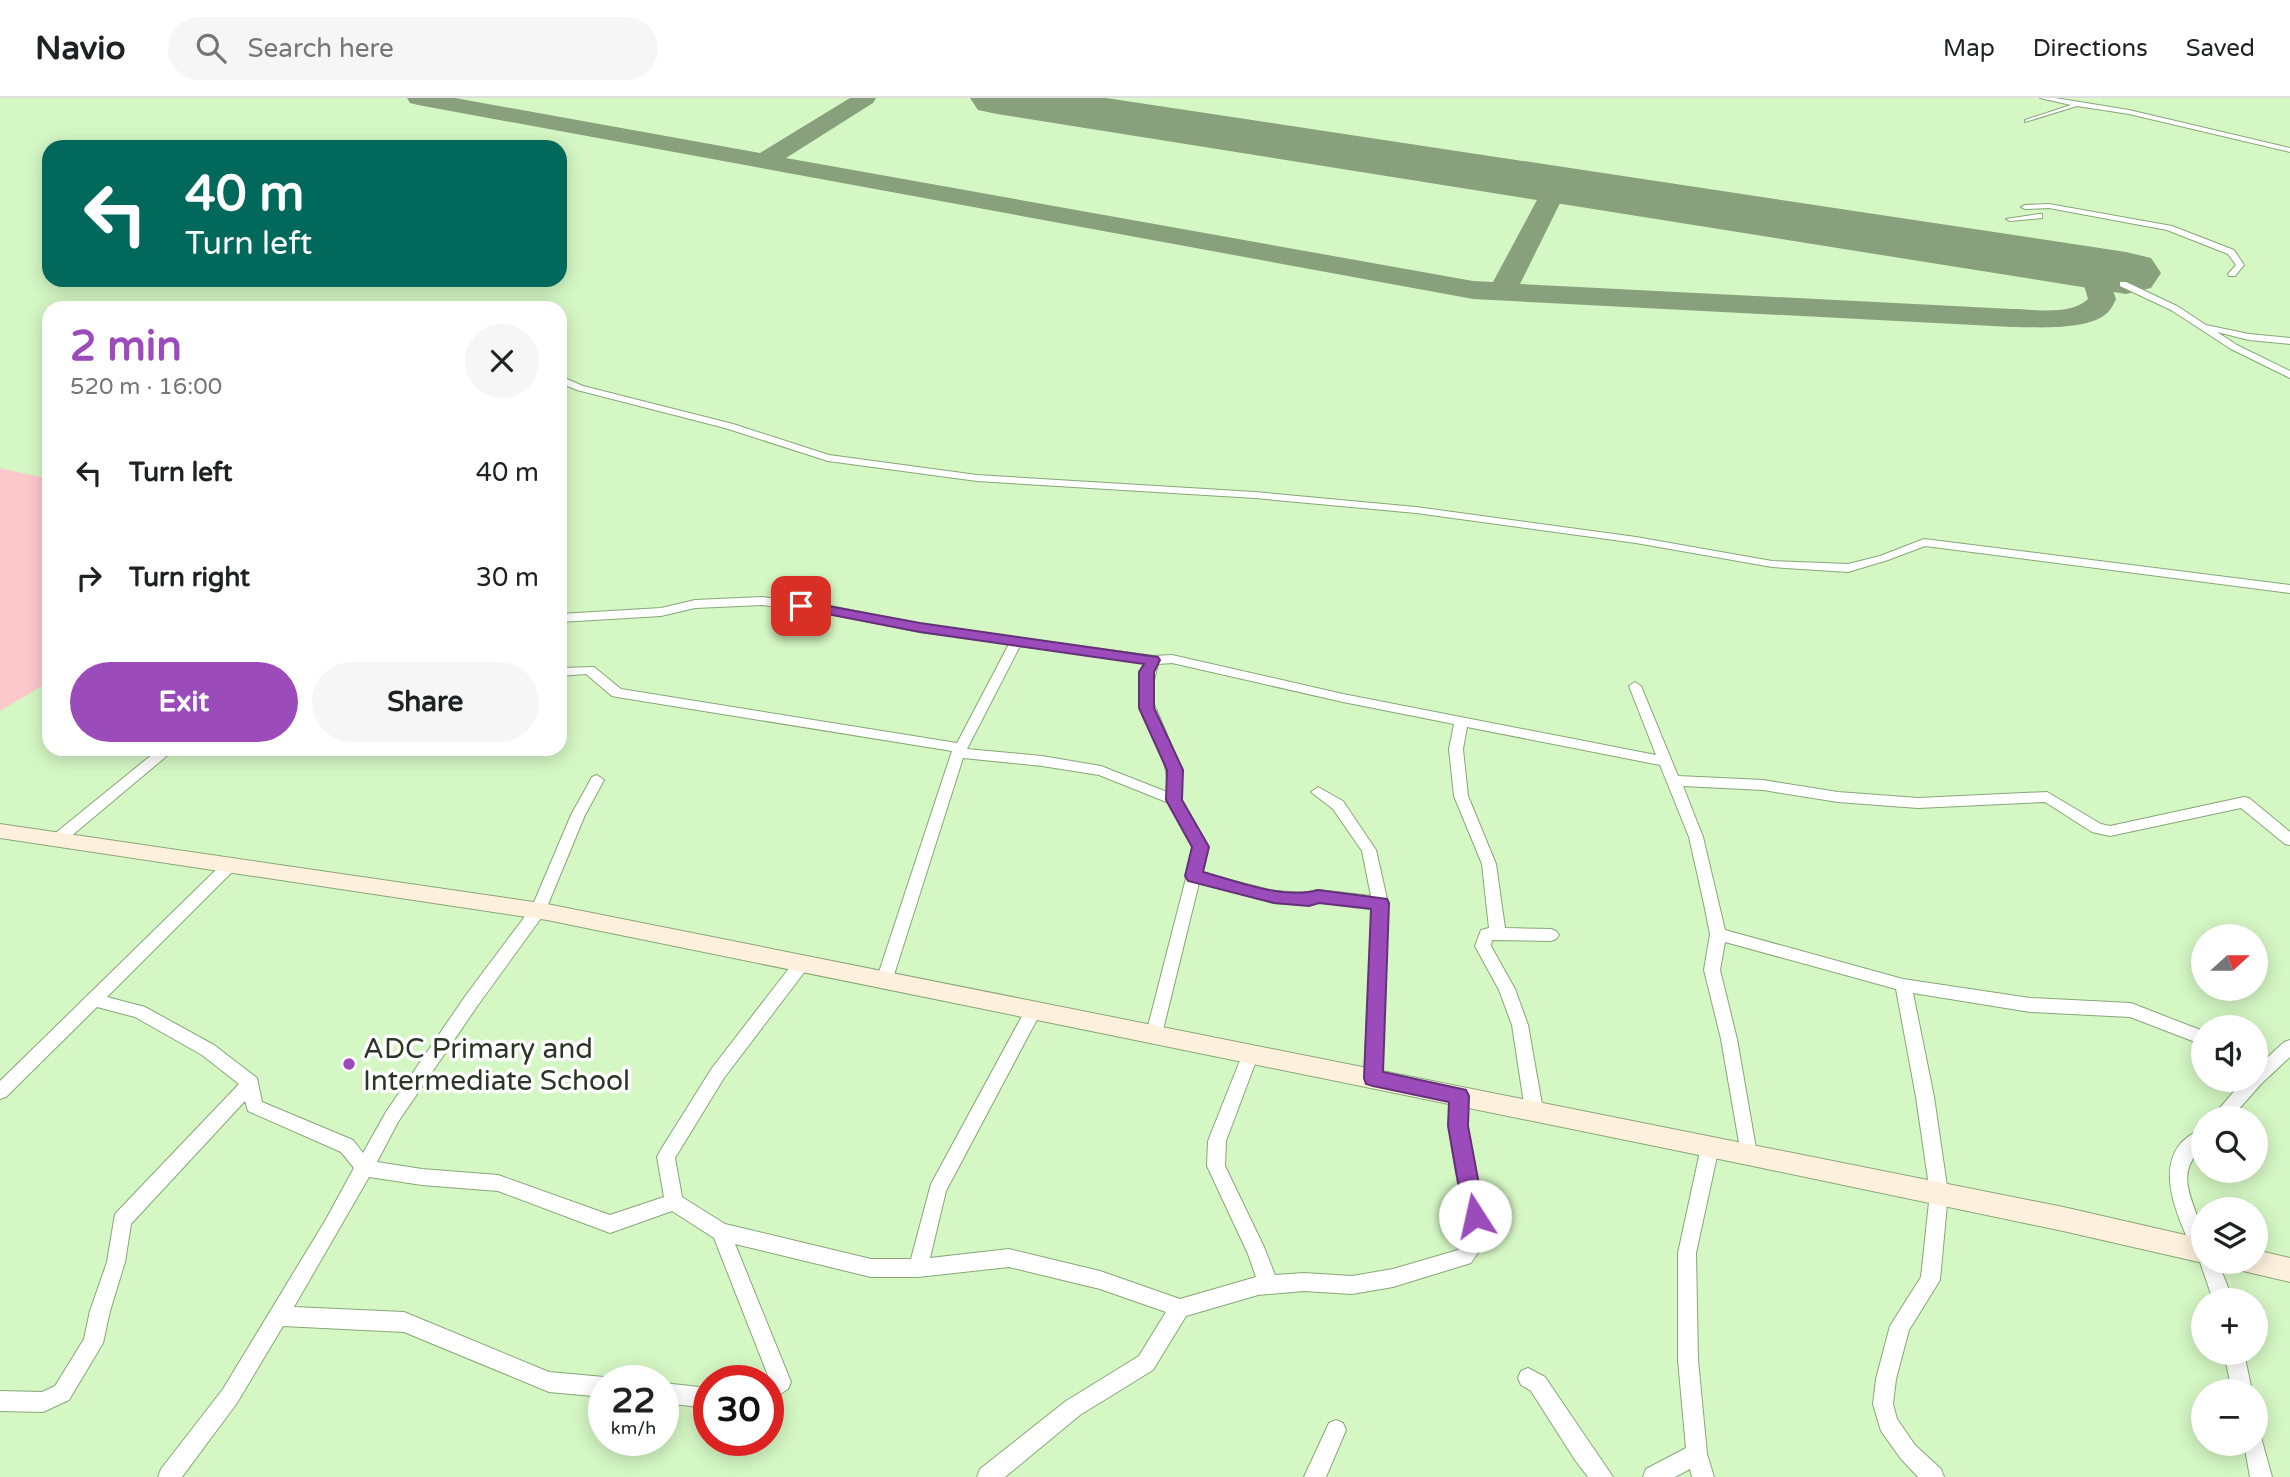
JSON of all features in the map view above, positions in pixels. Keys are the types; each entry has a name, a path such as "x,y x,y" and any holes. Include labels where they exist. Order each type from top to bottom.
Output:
{"main road":[{"path":"0,831 539,910 1534,1110 2191,1247"},
{"path":"2268,1265 2290,1270"}],"street":[{"path":"2027,121 2078,104 2047,99"},
{"path":"2047,99 2143,115 2290,150"},
{"path":"2025,207 2049,206 2169,228 2231,251 2240,265 2232,274"},
{"path":"2010,219 2039,216"},
{"path":"2123,284 2174,308 2234,347 2290,375"},
{"path":"2198,324 2249,337 2290,341"},
{"path":"567,382 580,388 729,426 828,458 925,472 1082,486 1255,495 1416,510 1636,540 1772,564 1848,568 1884,558 1924,542 2290,589"},
{"path":"567,618 661,612 695,604 762,601 820,608 920,628 1016,642 1153,660 1172,659 1461,722 1664,761"},
{"path":"884,978 959,751 1016,642"},
{"path":"1153,660 1147,672 1147,708 1175,770 1174,800 1201,847 1154,1034"},
{"path":"567,672 589,670 617,693 959,751 1101,771 1174,800"},
{"path":"1635,687 1696,836 1717,934 1712,970 1729,1039 1748,1154"},
{"path":"1461,722 1456,750 1461,796 1489,864 1498,934"},
{"path":"58,839 160,756"},
{"path":"169,1477 230,1396 393,1117 472,1000 539,910 579,815 597,780"},
{"path":"1672,781 1763,785 1838,797 1918,803 2048,797 2097,828 2110,831 2244,802 2290,839"},
{"path":"1318,792 1338,805 1369,850 1380,903 1373,1078"},
{"path":"0,1092 231,864"},
{"path":"1194,876 1274,896 1309,900 1318,896 1380,903"},
{"path":"1534,1110 1520,1026 1507,989 1483,946 1486,934 1551,935"},
{"path":"1717,934 1903,985 2029,1005 2131,1010 2191,1033"},
{"path":"803,962 718,1073 666,1157 674,1202 721,1232 871,1268 918,1268 1009,1258 1089,1277 1180,1308 1269,1286 1304,1282 1352,1285 1414,1273 1464,1257 1479,1238 1458,1126 1459,1096"},
{"path":"1903,985 1925,1097 1939,1194 1930,1280 1900,1326 1886,1379 1883,1404 1888,1424 1908,1452 1933,1477"},
{"path":"94,1000 139,1012 208,1050 251,1083 254,1106 347,1146 365,1168 422,1177 498,1183 610,1224 674,1202"},
{"path":"918,1268 937,1190 1034,1010"},
{"path":"2268,1065 2290,1046"},
{"path":"1251,1053 1217,1141 1216,1166 1252,1242 1269,1286"},
{"path":"0,1401 43,1402 62,1392 93,1343 116,1262 122,1220 251,1083"},
{"path":"2230,1106 2242,1092"},
{"path":"1703,1477 1697,1454 1688,1360 1687,1253 1710,1147"},
{"path":"2191,1148 2183,1155 2179,1173 2184,1211 2191,1225"},
{"path":"721,1232 774,1365"},
{"path":"988,1477 1073,1408 1146,1363 1180,1308"},
{"path":"278,1316 404,1322 549,1382 588,1386"},
{"path":"1528,1377 1538,1384 1582,1453 1602,1477"},
{"path":"1315,1477 1336,1430"},
{"path":"1654,1477 1697,1454"},
{"path":"2257,1456 2261,1477"}],"shaded area":[{"path":"0,468 42,477 42,686 0,711"}],"taxiway":[{"path":"418,98 764,161"},
{"path":"764,161 865,98"},
{"path":"764,161 1473,290 1502,292"},
{"path":"1502,292 1557,185"},
{"path":"1502,292 2012,318 2063,318 2084,314 2096,308 2102,299 2093,268"}],"runway":[{"path":"997,98 2126,273"}],"place":[{"name":"ADC Primary and Intermediate School","path":"349,1064"}],"route":[{"path":"801,606 920,628 1153,660 1145,685 1147,708 1175,770 1174,800 1180,815 1201,847 1194,876 1274,896 1309,900 1318,896 1380,903 1373,1078 1459,1096 1458,1126 1475,1216"}]}
